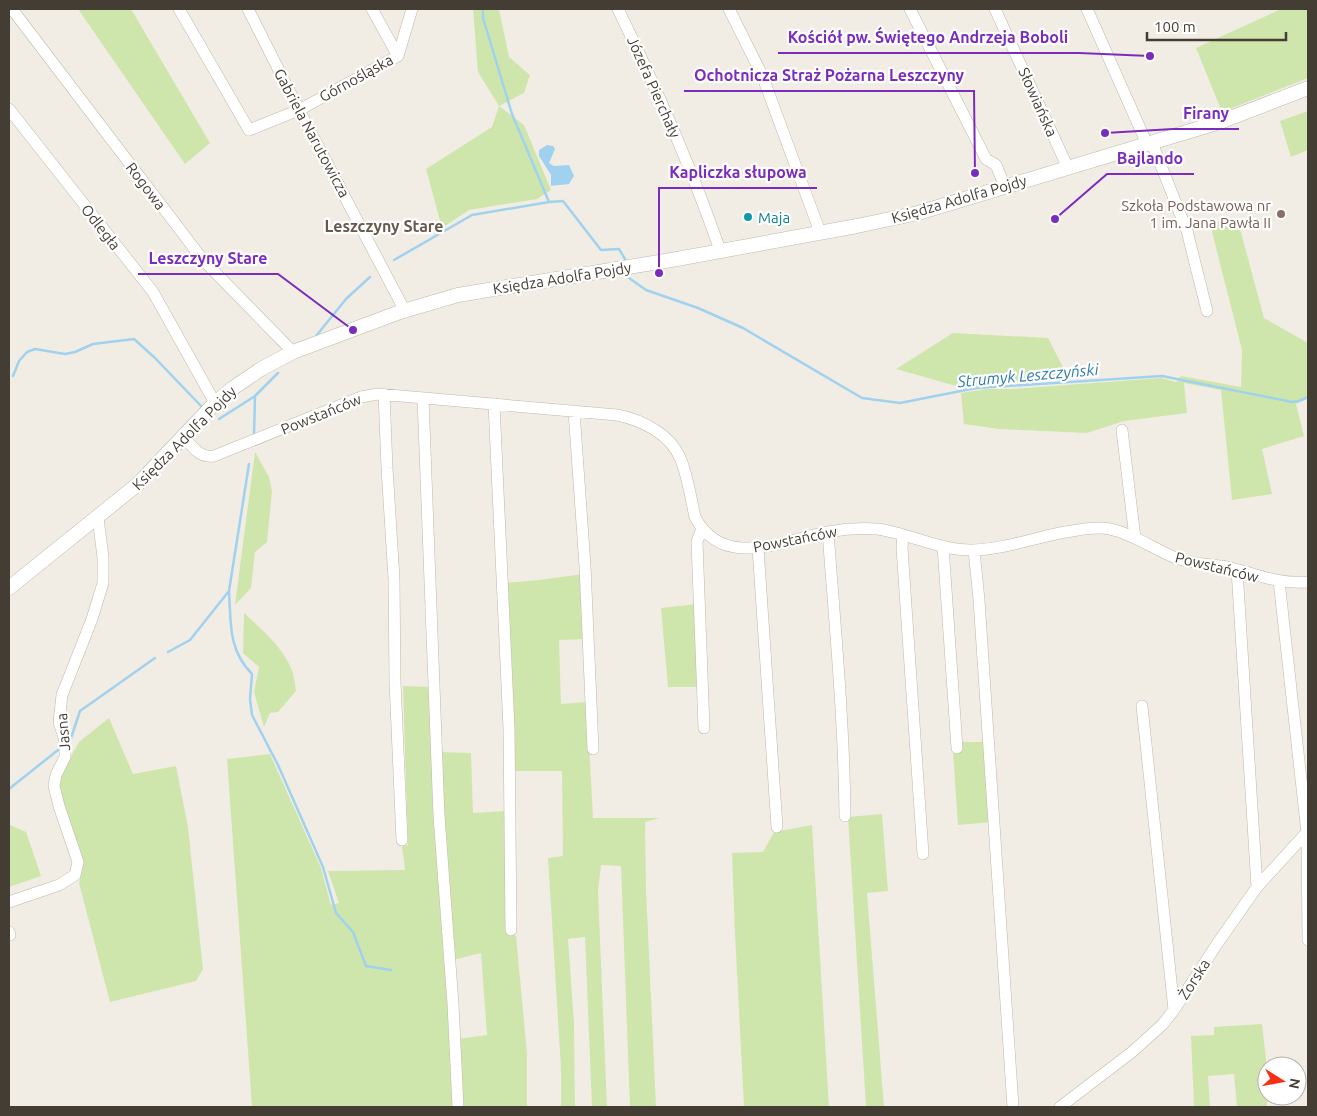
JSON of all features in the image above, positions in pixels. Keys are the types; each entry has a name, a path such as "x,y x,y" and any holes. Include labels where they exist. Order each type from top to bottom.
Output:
{"street":[{"name":"Rogowa","path":"12,9 203,260 293,352"},
{"name":"Górnośląska","path":"179,9 249,130 299,110 398,56 412,9"},
{"name":"Gabriela Narutowicza","path":"248,9 405,310"},
{"path":"372,9 398,56"},
{"name":"Józefa Pierchały","path":"618,9 702,196 720,250"},
{"path":"729,9 762,75 820,232"},
{"path":"910,9 986,159 996,165 1005,187"},
{"name":"Słowiańska","path":"995,9 1068,168"},
{"path":"1087,9 1187,231 1207,311"},
{"name":"Księdza Adolfa Pojdy","path":"9,588 138,484 215,403 233,388 261,369 293,352 405,310 458,295 677,259 906,216 1237,116 1308,88"},
{"name":"Odległa","path":"9,109 153,292 215,403"},
{"name":"Powstańców","path":"184,437 200,454 214,456 372,394 628,417 645,423 671,445 681,460 695,518 707,534 725,545 743,549 758,548 828,532 868,529 903,535 943,546 974,550 1090,528 1110,529 1135,538 1184,561 1237,570 1280,581 1308,582"},
{"path":"384,394 394,579 395,682 402,840"},
{"path":"423,398 440,816 458,1107"},
{"path":"494,404 509,728 511,930"},
{"path":"574,411 585,566 593,749"},
{"path":"1122,430 1135,538"},
{"name":"Jasna","path":"9,902 60,885 75,875 78,862 54,786 56,775 65,757 65,741 59,722 62,695 92,619 103,583 103,557 98,518"},
{"path":"702,528 697,542 704,728"},
{"path":"828,532 845,773 845,816"},
{"path":"903,535 902,548 923,854"},
{"path":"943,546 957,748"},
{"path":"758,548 777,827"},
{"path":"974,550 1013,1107"},
{"path":"1237,570 1257,887"},
{"path":"1280,581 1307,832 1308,940"},
{"path":"1142,706 1174,1010"},
{"name":"Żorska","path":"1060,1107 1132,1052 1162,1024 1174,1010 1257,887 1307,832"}],"green space":[{"path":"78,9 131,9 210,143 185,164"},
{"path":"473,9 499,9 509,57 530,75 524,93 499,106 478,72"},
{"path":"1278,9 1308,9 1308,78 1222,112 1196,48"},
{"path":"499,106 524,125 551,190 537,199 469,210 442,228 426,169 492,127"},
{"path":"1308,111 1308,150 1291,157 1280,121"},
{"path":"1224,220 1239,225 1264,318 1308,343 1308,398 1296,404 1304,436 1262,449 1272,494 1232,500 1221,390 1184,383 1187,413 1124,421 1087,433 999,429 964,424 961,393 986,389 1013,389 1161,378 1176,382 1181,376 1241,387 1242,350 1210,224"},
{"path":"953,333 1048,338 1069,379 973,385 961,390 960,387 896,369"},
{"path":"255,452 269,477 272,491 267,542 255,552 251,588 235,605"},
{"path":"583,574 586,639 559,640 561,704 587,702 593,818 660,818 645,822 646,889 656,1107 630,1107 621,866 601,865 598,891 607,1107 592,1107 585,937 568,939 574,1023 575,1107 561,1107 561,1068 548,858 563,856 562,771 512,771 506,583"},
{"path":"697,604 700,687 668,687 661,608"},
{"path":"244,613 282,652 291,668 296,691 278,712 270,713 264,727 254,692 259,667 243,653"},
{"path":"403,686 431,687 453,1107 252,1107 227,759 270,754 321,868 331,905 339,903 328,871 405,870 402,846 408,845"},
{"path":"109,718 133,774 176,766 188,827 203,969 196,981 110,1002 79,883 83,865 57,788 60,775 79,742"},
{"path":"961,742 986,742 992,822 958,825 953,753 961,752"},
{"path":"440,752 471,753 473,813 506,811 507,932 516,936 527,1054 527,1107 459,1107 458,1039 487,1035 481,953 453,960"},
{"path":"882,814 888,891 867,893 884,1107 866,1107 848,817"},
{"path":"9,822 10,825 26,832 41,876 9,887"},
{"path":"812,825 829,1107 744,1107 732,853 763,852 774,832"},
{"path":"1262,1024 1266,1056 1257,1056 1257,1106 1267,1107 1237,1107 1234,1074 1208,1076 1210,1107 1194,1107 1191,1036 1214,1035 1214,1027"}],"water":[{"path":"547,145 553,146 555,149 549,163 554,166 569,165 574,176 569,184 551,186 551,175 539,156 539,150"}],"waterway":[{"path":"483,9 483,18 512,114 549,202"},
{"path":"394,260 472,215 563,201 601,250 619,249 625,259"},
{"path":"316,336 346,299 370,277"},
{"name":"Strumyk Leszczyński","path":"629,278 646,290 698,308 743,328 862,398 900,403 976,388 1162,376 1292,402 1308,397"},
{"path":"13,376 19,361 27,352 35,349 65,354 93,344 134,339 202,407"},
{"path":"254,434 255,396 278,373"},
{"path":"219,419 255,396"},
{"path":"168,652 190,640 229,591 249,464"},
{"path":"229,591 232,636 244,665 252,674 250,699 252,715 278,765 323,867 336,913 353,932 366,966 391,970"},
{"path":"70,741 80,711 155,658"},
{"path":"9,789 58,750"}],"place":[{"name":"Kościół pw. Świętego Andrzeja Boboli","path":"1150,56"},
{"name":"Firany","path":"1105,133"},
{"name":"Ochotnicza Straż Pożarna Leszczyny","path":"975,173"},
{"name":"Szkoła Podstawowa nr 1 im. Jana Pawła II","path":"1281,214"},
{"name":"Maja","path":"748,217"},
{"name":"Bajlando","path":"1055,219"},
{"name":"Kapliczka słupowa","path":"659,273"},
{"name":"Leszczyny Stare","path":"353,330"}],"district":[{"name":"Leszczyny Stare","path":"384,226"}]}
